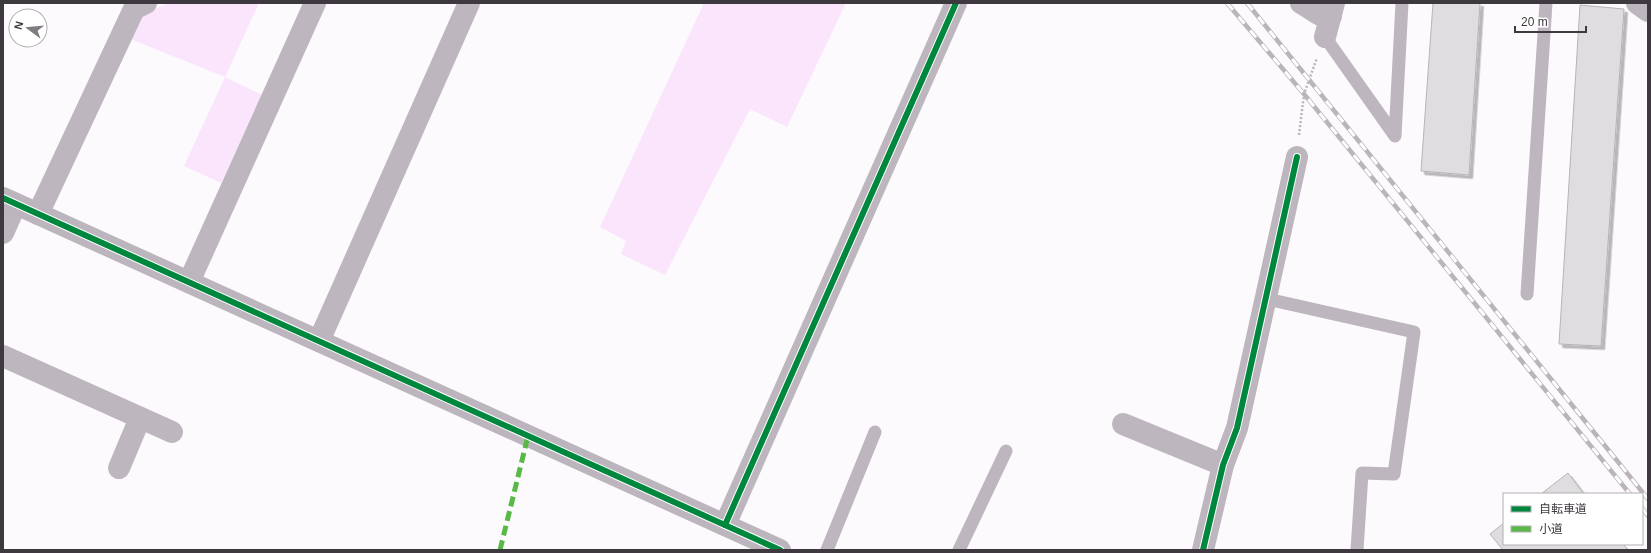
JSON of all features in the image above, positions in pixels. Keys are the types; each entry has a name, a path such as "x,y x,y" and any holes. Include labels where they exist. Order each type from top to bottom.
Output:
{"street":[{"path":"38,214 134,8 146,3"},
{"path":"189,282 315,3"},
{"path":"319,341 469,3"},
{"path":"725,525 956,3"},
{"path":"1301,3 1320,15 1333,9"},
{"path":"1637,3 1648,11"},
{"path":"1325,37 1333,9"},
{"path":"1203,550 1223,465 1237,428 1267,299 1297,157"},
{"path":"3,234 10,201 780,550"},
{"path":"3,356 172,432"},
{"path":"119,468 140,418"},
{"path":"1123,424 1223,465"}],"lane":[{"path":"1325,37 1395,136 1402,3"},
{"path":"1528,294 1546,3"},
{"path":"1267,299 1414,332 1394,474 1362,473 1357,550"},
{"path":"827,550 875,432"},
{"path":"959,550 1006,451"}],"path":[{"path":"1297,157 1304,94 1325,37"}],"shaded area":[{"path":"168,3 259,3 225,77 130,39 140,16"},
{"path":"704,3 846,3 787,127 750,109 665,275 621,254 626,241 600,227"},
{"path":"225,77 262,95 221,183 184,166"}],"building":[{"path":"1433,3 1480,3 1469,175 1421,171"},
{"path":"1580,5 1624,9 1601,346 1559,344"},
{"path":"1568,473 1583,493 1542,493"},
{"path":"1503,524 1503,545 1624,545 1628,550 1503,550 1490,534"}],"railway":[{"path":"1227,3 1304,94 1629,493"},
{"path":"1247,3 1648,499"},
{"path":"1643,509 1648,516"}],"marked path":[{"path":"500,550 528,436"}],"cycle path":[{"path":"725,525 956,3"},
{"path":"1203,550 1223,465 1237,428 1297,157"},
{"path":"3,198 780,550"}]}
